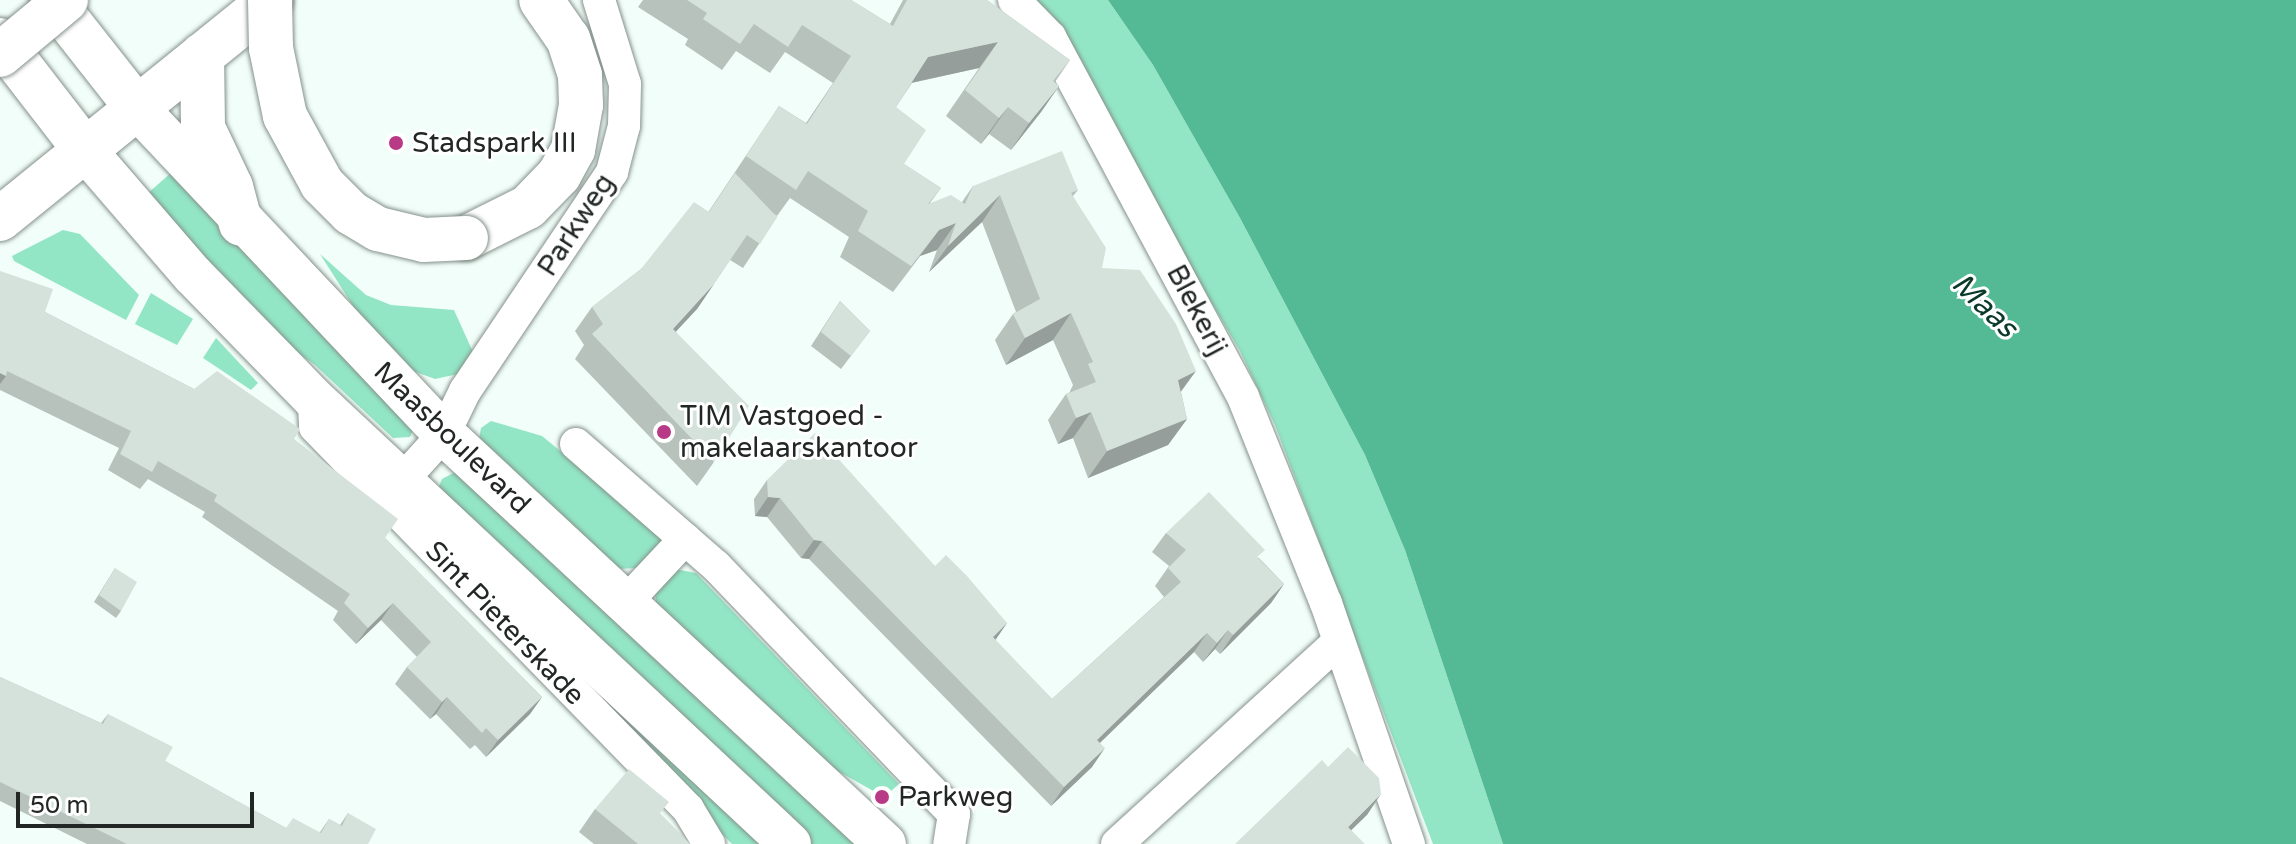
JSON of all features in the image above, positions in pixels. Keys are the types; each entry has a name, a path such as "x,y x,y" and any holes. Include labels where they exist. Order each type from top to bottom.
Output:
{"main road":[{"name":"Maasboulevard","path":"52,0 137,108"},
{"path":"0,55 66,0"},
{"path":"0,219 271,0"},
{"path":"271,0 271,48 285,116 322,184 351,213 378,229 424,240 466,238 528,207 559,175 573,150 580,120 580,75 568,39 541,0"},
{"path":"0,40 85,150"},
{"path":"202,55 203,128 231,187 241,224"},
{"path":"33,82 87,101 137,108"}],"street":[{"name":"Parkweg","path":"392,491 444,434 465,391 603,188 617,160 624,126 625,84 599,0"},
{"name":"Blekerij","path":"1014,0 1050,37 1243,397 1337,643 1409,844"},
{"name":"Maasboulevard","path":"137,108 241,224 444,434 885,844"},
{"path":"85,150 203,286 313,398 392,491 790,844"},
{"path":"576,444 685,539 954,814 949,844"},
{"name":"Sint Pieterskade","path":"392,491 688,809 709,844"},
{"path":"627,601 685,539"},
{"path":"1117,844 1337,643"}],"shaded area":[{"path":"1033,0 1108,0 1153,65 1240,218 1365,455 1405,550 1503,844 1433,844 1275,425 1240,351"},
{"path":"172,172 413,430 410,437 393,438 315,365 234,307 139,201"},
{"path":"63,230 80,234 139,295 126,320 14,261 12,256"},
{"path":"320,254 366,295 391,305 454,310 473,352 467,372 435,379 405,368 369,331"},
{"path":"151,293 193,319 177,345 135,324"},
{"path":"216,338 258,383 251,390 203,358"},
{"path":"491,421 542,436 666,538 640,568 616,569 479,439 481,428"},
{"path":"457,471 870,844 806,844 436,494 442,479"},
{"path":"431,536 775,844 732,844"},
{"path":"675,569 696,573 899,784 884,797 820,761 656,604 655,591"}],"water":[{"name":"Maas","path":"1108,0 2296,0 2296,844 1503,844 1405,550 1365,455 1240,218 1153,65"}],"building":[{"path":"687,0 851,0 893,26 907,0 987,0 1070,60 1053,81 1059,86 1029,123 1008,107 999,118 965,90 998,42 928,57 896,107 926,130 904,164 941,188 928,204 951,195 965,204 973,186 1062,151 1078,190 1071,193 1106,248 1102,268 1140,270 1176,324 1196,371 1178,380 1187,419 1107,451 1091,412 1076,418 1066,394 1096,382 1088,364 1093,362 1071,313 1025,338 1013,314 1040,299 1000,195 948,246 956,223 939,230 911,266 858,231 868,211 808,171 796,190 746,156 779,106 807,124 851,56 802,25 788,47 754,24 740,44 703,19 707,13"},
{"path":"735,173 777,217 760,244 747,235 714,284 673,329 749,406 714,462 592,334 603,324 592,307 641,269 694,202 709,212"},
{"path":"0,271 53,289 45,312 194,389 217,371 300,429 294,439 398,519 385,538 542,697 498,740 486,728 482,733 447,697 442,702 407,667 431,642 393,603 368,628 344,603 350,594 214,501 217,495 158,461 152,472 120,454 131,431 7,371 6,376 0,373"},
{"path":"840,301 870,331 851,356 821,332"},
{"path":"815,433 935,566 946,555 967,576 1007,623 993,637 1052,699 1181,582 1168,568 1186,550 1166,533 1209,492 1265,550 1257,557 1284,584 1233,635 1228,630 1217,643 1207,633 1097,740 1105,748 1064,787 822,541 814,540 780,498 768,497 767,480"},
{"path":"115,568 137,582 121,611 99,595"},
{"path":"0,677 103,724 108,714 173,747 165,761 286,828 293,818 321,833 329,819 342,826 348,813 376,829 368,844 127,844 0,782"},
{"path":"1348,747 1379,778 1381,794 1348,827 1365,844 1235,844 1322,760 1328,767"},
{"path":"629,769 669,802 660,813 690,844 638,844 595,809"}],"place":[{"name":"Stadspark III","path":"396,143"},
{"name":"TIM Vastgoed - makelaarskantoor","path":"664,432"},
{"name":"Parkweg","path":"882,797"}]}
